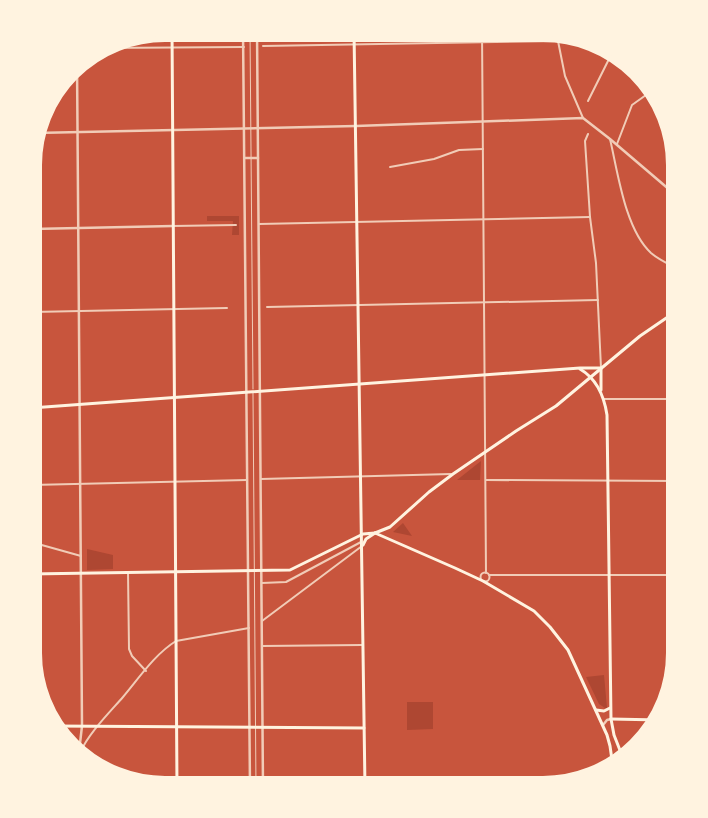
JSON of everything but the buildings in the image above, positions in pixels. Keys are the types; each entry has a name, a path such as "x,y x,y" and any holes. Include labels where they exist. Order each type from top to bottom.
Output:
{"main road":[{"path":"172,39 177,779"},
{"path":"355,39 363,534 365,779"},
{"path":"39,574 293,569 363,534 384,530 397,522 429,492 556,406 600,368 669,316"},
{"path":"580,368 591,376 601,392 608,424 610,719 621,752"},
{"path":"39,407 600,368"},
{"path":"600,368 601,392"},
{"path":"363,544 375,533"},
{"path":"375,533 483,581 534,611 550,627 568,650 603,725 609,741 612,758"},
{"path":"596,710 604,711 610,708"},
{"path":"610,719 650,720"},
{"path":"62,726 364,728"}],"street":[{"path":"244,39 250,779"},
{"path":"257,39 263,779"},
{"path":"264,46 558,41 565,76 583,118 617,144 669,189"},
{"path":"482,42 486,573 489,576 669,575"},
{"path":"118,48 244,47"},
{"path":"588,102 609,58"},
{"path":"77,75 82,726 80,746"},
{"path":"617,144 632,105 647,94"},
{"path":"43,133 356,126 583,118"},
{"path":"588,134 585,141 590,217 596,263 600,368"},
{"path":"610,139 630,218 636,234 652,253 669,263"},
{"path":"390,167 434,159 459,150 483,149"},
{"path":"245,158 258,158"},
{"path":"259,224 590,217"},
{"path":"39,229 236,225"},
{"path":"267,307 598,300"},
{"path":"39,312 227,308"},
{"path":"604,399 669,400"},
{"path":"261,479 453,474"},
{"path":"39,485 248,480"},
{"path":"486,480 669,481"},
{"path":"39,544 81,556"},
{"path":"262,582 286,582 363,544"},
{"path":"262,621 363,544"},
{"path":"128,572 129,649 132,656 146,671"},
{"path":"486,573 481,576 483,581 488,581 489,576"},
{"path":"83,748 99,726 146,671 165,649 176,640 249,628"},
{"path":"262,646 364,645"},
{"path":"603,725 610,719"}],"lane":[{"path":"250,39 256,779"}],"shaded area":[{"path":"207,216 239,216 239,235 232,235 233,221 207,221"},
{"path":"481,461 480,480 457,480"},
{"path":"403,523 412,536 393,532"},
{"path":"87,549 113,555 113,569 87,570"},
{"path":"604,675 607,708 599,704 586,677"},
{"path":"407,702 433,702 433,729 407,730"}]}
